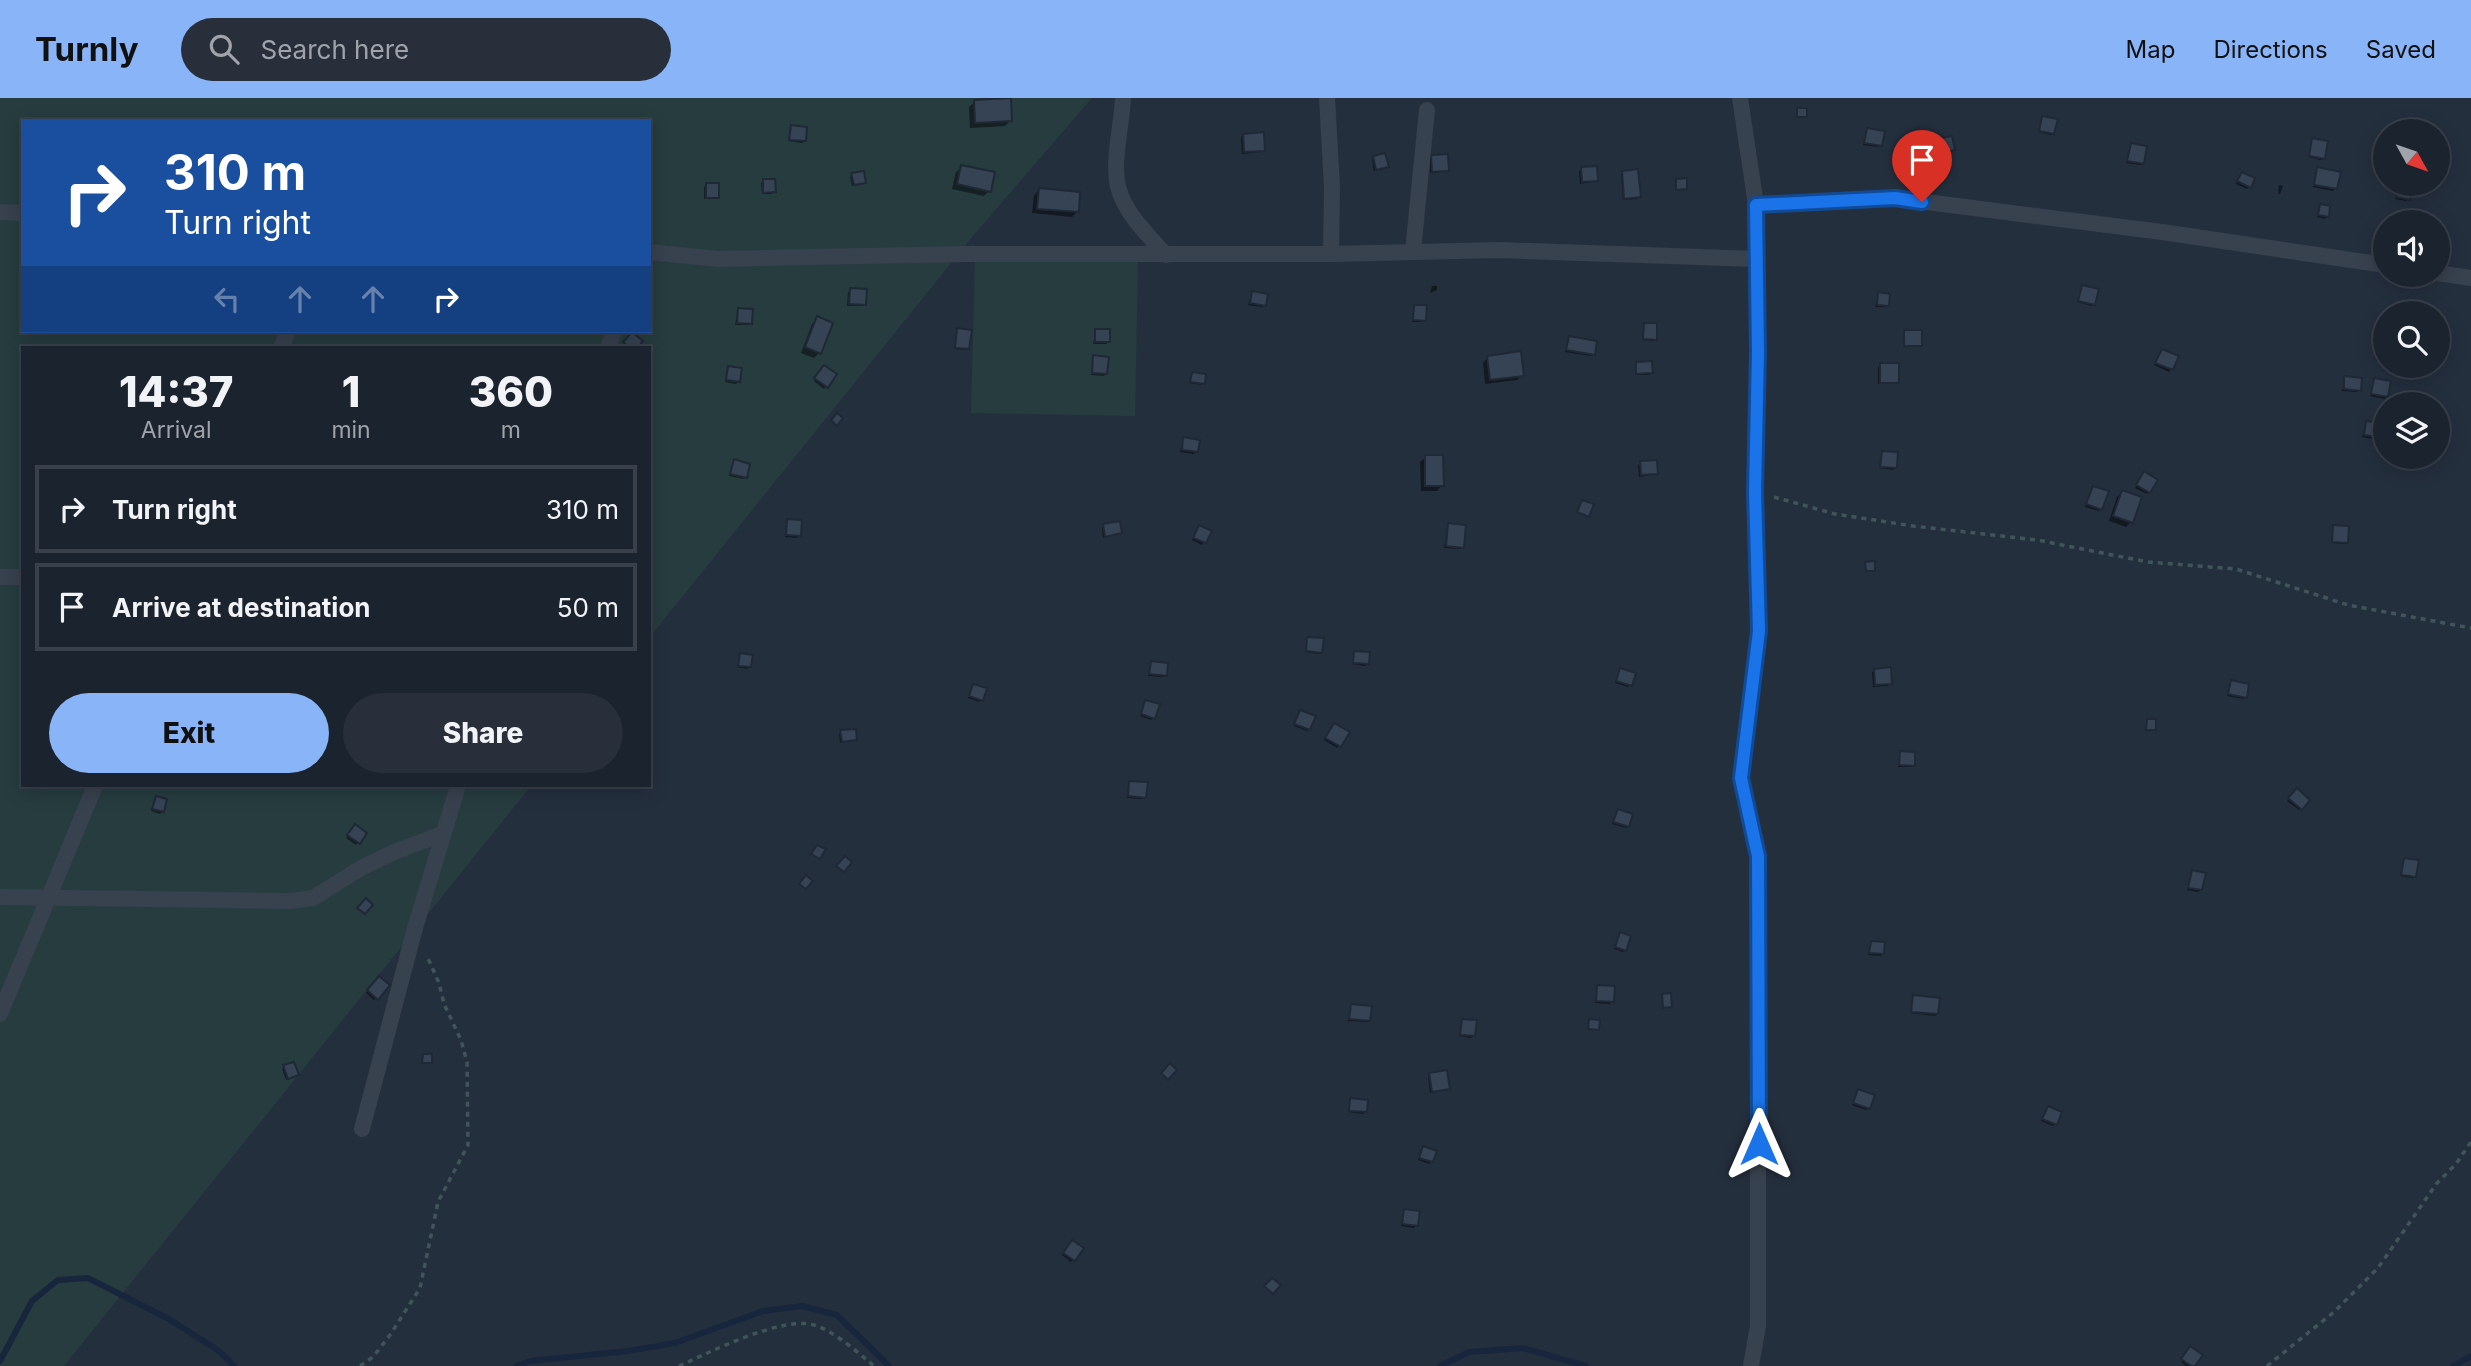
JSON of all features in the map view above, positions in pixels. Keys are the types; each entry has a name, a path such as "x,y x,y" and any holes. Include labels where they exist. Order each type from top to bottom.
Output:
{"street":[{"path":"1123,98 1116,170 1119,190 1136,222 1166,255"},
{"path":"1327,98 1332,187 1331,254"},
{"path":"1740,98 1756,205 1758,352 1755,492 1759,631 1741,778 1758,856 1758,1326 1751,1366"},
{"path":"1413,251 1427,110"},
{"path":"1756,205 1895,198 2162,232 2373,263"},
{"path":"0,212 21,213"},
{"path":"651,252 718,259 964,254 1331,254 1499,250 1757,259"},
{"path":"2450,275 2471,278"},
{"path":"0,578 21,577"},
{"path":"0,1014 95,787"},
{"path":"362,1129 415,928 458,787"},
{"path":"0,897 291,901 313,898 361,868 442,834"}],"path":[{"path":"1755,492 1835,514 2037,540 2148,562 2236,569 2348,606 2471,628"},
{"path":"360,1366 373,1357 390,1335 420,1288 438,1202 468,1145 467,1062 461,1040 443,1004 433,969 415,928"},
{"path":"2267,1366 2334,1312 2378,1268 2437,1182 2456,1164 2471,1142"},
{"path":"680,1366 753,1334 800,1324 816,1325 852,1347 874,1366"}],"green space":[{"path":"0,98 1092,98 972,237 651,636 651,346 21,346 21,787 530,787 64,1366 0,1366"},
{"path":"975,260 1138,262 1135,416 971,413"}],"building":[{"path":"1011,98 1012,121 975,123 974,100"},
{"path":"1797,108 1807,108 1807,117 1797,117"},
{"path":"2042,116 2058,119 2054,134 2039,131"},
{"path":"791,125 807,127 806,141 789,140"},
{"path":"1867,128 1885,131 1882,146 1864,143"},
{"path":"1264,132 1265,151 1244,152 1243,134"},
{"path":"1952,136 1955,150 1938,154 1935,139"},
{"path":"2312,138 2328,141 2325,159 2309,156"},
{"path":"2131,143 2147,146 2144,164 2127,161"},
{"path":"1385,153 1389,167 1376,170 1373,156"},
{"path":"1448,154 1449,171 1432,172 1431,155"},
{"path":"961,165 995,172 991,192 957,184"},
{"path":"1597,166 1598,181 1582,182 1581,167"},
{"path":"2317,167 2341,172 2337,189 2314,185"},
{"path":"1638,169 1641,197 1624,199 1622,171"},
{"path":"864,171 866,183 854,185 851,173"},
{"path":"2242,172 2255,178 2251,188 2237,181"},
{"path":"1687,178 1687,189 1676,190 1676,179"},
{"path":"763,179 775,179 776,192 763,193"},
{"path":"706,183 719,183 719,198 706,198"},
{"path":"1039,188 1080,192 1079,212 1037,209"},
{"path":"2396,196 2411,196 2410,200"},
{"path":"2320,204 2330,206 2329,217 2318,215"},
{"path":"2082,285 2099,289 2095,305 2078,301"},
{"path":"850,288 867,289 866,305 849,304"},
{"path":"1252,291 1268,294 1266,306 1250,303"},
{"path":"1878,292 1890,294 1889,306 1877,305"},
{"path":"1414,305 1427,305 1426,321 1413,320"},
{"path":"738,308 753,309 752,324 737,323"},
{"path":"817,316 833,323 821,354 805,347"},
{"path":"1644,323 1657,323 1657,340 1643,339"},
{"path":"957,328 972,330 969,349 955,348"},
{"path":"1095,329 1110,329 1110,342 1095,342"},
{"path":"1904,330 1922,330 1922,346 1904,346"},
{"path":"631,333 643,341 639,346 628,346 623,342"},
{"path":"1569,336 1597,341 1595,355 1566,350"},
{"path":"2162,349 2179,356 2173,370 2155,363"},
{"path":"1521,351 1524,376 1490,380 1487,356"},
{"path":"1093,355 1109,357 1107,374 1092,373"},
{"path":"1652,361 1653,373 1636,374 1636,362"},
{"path":"1880,363 1899,363 1899,383 1880,383"},
{"path":"824,365 837,374 828,388 814,378"},
{"path":"728,366 742,368 740,382 726,380"},
{"path":"1192,372 1206,374 1205,384 1190,382"},
{"path":"2344,376 2362,378 2361,391 2344,389"},
{"path":"2374,378 2391,381 2389,392 2371,394"},
{"path":"837,413 843,418 837,426 831,420"},
{"path":"2366,421 2373,422 2373,436 2364,435"},
{"path":"1183,437 1200,440 1198,452 1182,450"},
{"path":"1882,451 1898,452 1897,468 1880,467"},
{"path":"1425,455 1443,455 1444,486 1425,486"},
{"path":"734,459 750,464 747,478 730,474"},
{"path":"1657,460 1658,474 1641,475 1640,461"},
{"path":"2144,471 2158,480 2150,493 2136,485"},
{"path":"2093,486 2109,491 2102,510 2086,504"},
{"path":"2122,490 2142,497 2133,523 2113,516"},
{"path":"1582,500 1594,504 1589,517 1577,512"},
{"path":"787,519 802,520 801,536 786,535"},
{"path":"1120,521 1122,533 1105,537 1103,524"},
{"path":"1448,523 1466,525 1464,548 1446,546"},
{"path":"1199,525 1212,531 1206,543 1193,538"},
{"path":"2333,525 2349,526 2348,543 2332,542"},
{"path":"1875,561 1875,571 1866,571 1865,562"},
{"path":"1307,637 1324,638 1322,653 1306,651"},
{"path":"1354,651 1370,652 1369,664 1353,663"},
{"path":"740,653 753,655 751,667 738,666"},
{"path":"1151,661 1168,663 1167,676 1149,674"},
{"path":"1891,667 1892,684 1875,685 1874,669"},
{"path":"1620,668 1636,673 1632,686 1616,681"},
{"path":"2231,680 2249,684 2247,698 2228,694"},
{"path":"973,684 987,688 983,701 969,696"},
{"path":"1145,700 1160,704 1155,719 1141,714"},
{"path":"1300,710 1316,716 1310,730 1294,724"},
{"path":"2147,719 2156,719 2156,730 2146,730"},
{"path":"1334,723 1350,732 1341,747 1325,738"},
{"path":"856,729 857,740 842,742 840,730"},
{"path":"1900,751 1915,752 1915,766 1899,765"},
{"path":"1129,781 1148,782 1146,798 1128,796"},
{"path":"2297,788 2310,800 2302,810 2288,798"},
{"path":"156,796 167,799 164,812 152,809"},
{"path":"1618,809 1633,814 1629,827 1613,822"},
{"path":"355,824 367,833 360,844 347,835"},
{"path":"817,845 826,849 820,859 811,854"},
{"path":"845,856 852,862 844,872 836,866"},
{"path":"2404,858 2419,860 2416,877 2401,875"},
{"path":"2192,870 2206,873 2202,890 2188,888"},
{"path":"806,875 813,881 806,889 799,884"},
{"path":"366,898 373,905 365,914 357,908"},
{"path":"1620,932 1631,936 1626,951 1615,947"},
{"path":"1871,941 1885,942 1884,954 1869,953"},
{"path":"379,976 390,985 378,1000 367,990"},
{"path":"1597,985 1615,986 1614,1002 1596,1001"},
{"path":"1671,993 1672,1007 1663,1008 1662,994"},
{"path":"1913,995 1940,998 1938,1014 1911,1012"},
{"path":"1351,1004 1372,1006 1370,1021 1349,1019"},
{"path":"1462,1019 1477,1020 1475,1036 1460,1035"},
{"path":"1589,1019 1600,1020 1599,1030 1588,1029"},
{"path":"423,1054 432,1054 432,1063 422,1063"},
{"path":"294,1062 299,1075 288,1079 283,1065"},
{"path":"1170,1063 1177,1070 1168,1080 1161,1073"},
{"path":"1447,1070 1450,1089 1432,1092 1429,1073"},
{"path":"1858,1089 1875,1095 1870,1109 1853,1103"},
{"path":"1350,1098 1368,1100 1367,1112 1349,1111"},
{"path":"2048,1106 2062,1112 2057,1125 2042,1119"},
{"path":"1423,1146 1437,1151 1433,1162 1419,1158"},
{"path":"1404,1209 1420,1211 1418,1226 1402,1224"},
{"path":"1072,1240 1084,1248 1075,1261 1063,1253"},
{"path":"1272,1278 1281,1285 1273,1294 1264,1286"},
{"path":"2190,1346 2203,1355 2195,1366 2181,1359"}],"waterway":[{"path":"0,1361 32,1301 58,1280 88,1278 169,1319 219,1351 234,1366"},
{"path":"517,1366 530,1361 628,1351 675,1343 763,1311 802,1306 837,1315 889,1366"},
{"path":"1440,1366 1469,1352 1523,1348 1586,1366"},
{"path":"2453,1366 2471,1356"}],"route":[{"path":"1759,1144 1758,856 1741,778 1759,631 1755,492 1758,352 1756,205 1895,198 1922,202"}]}
